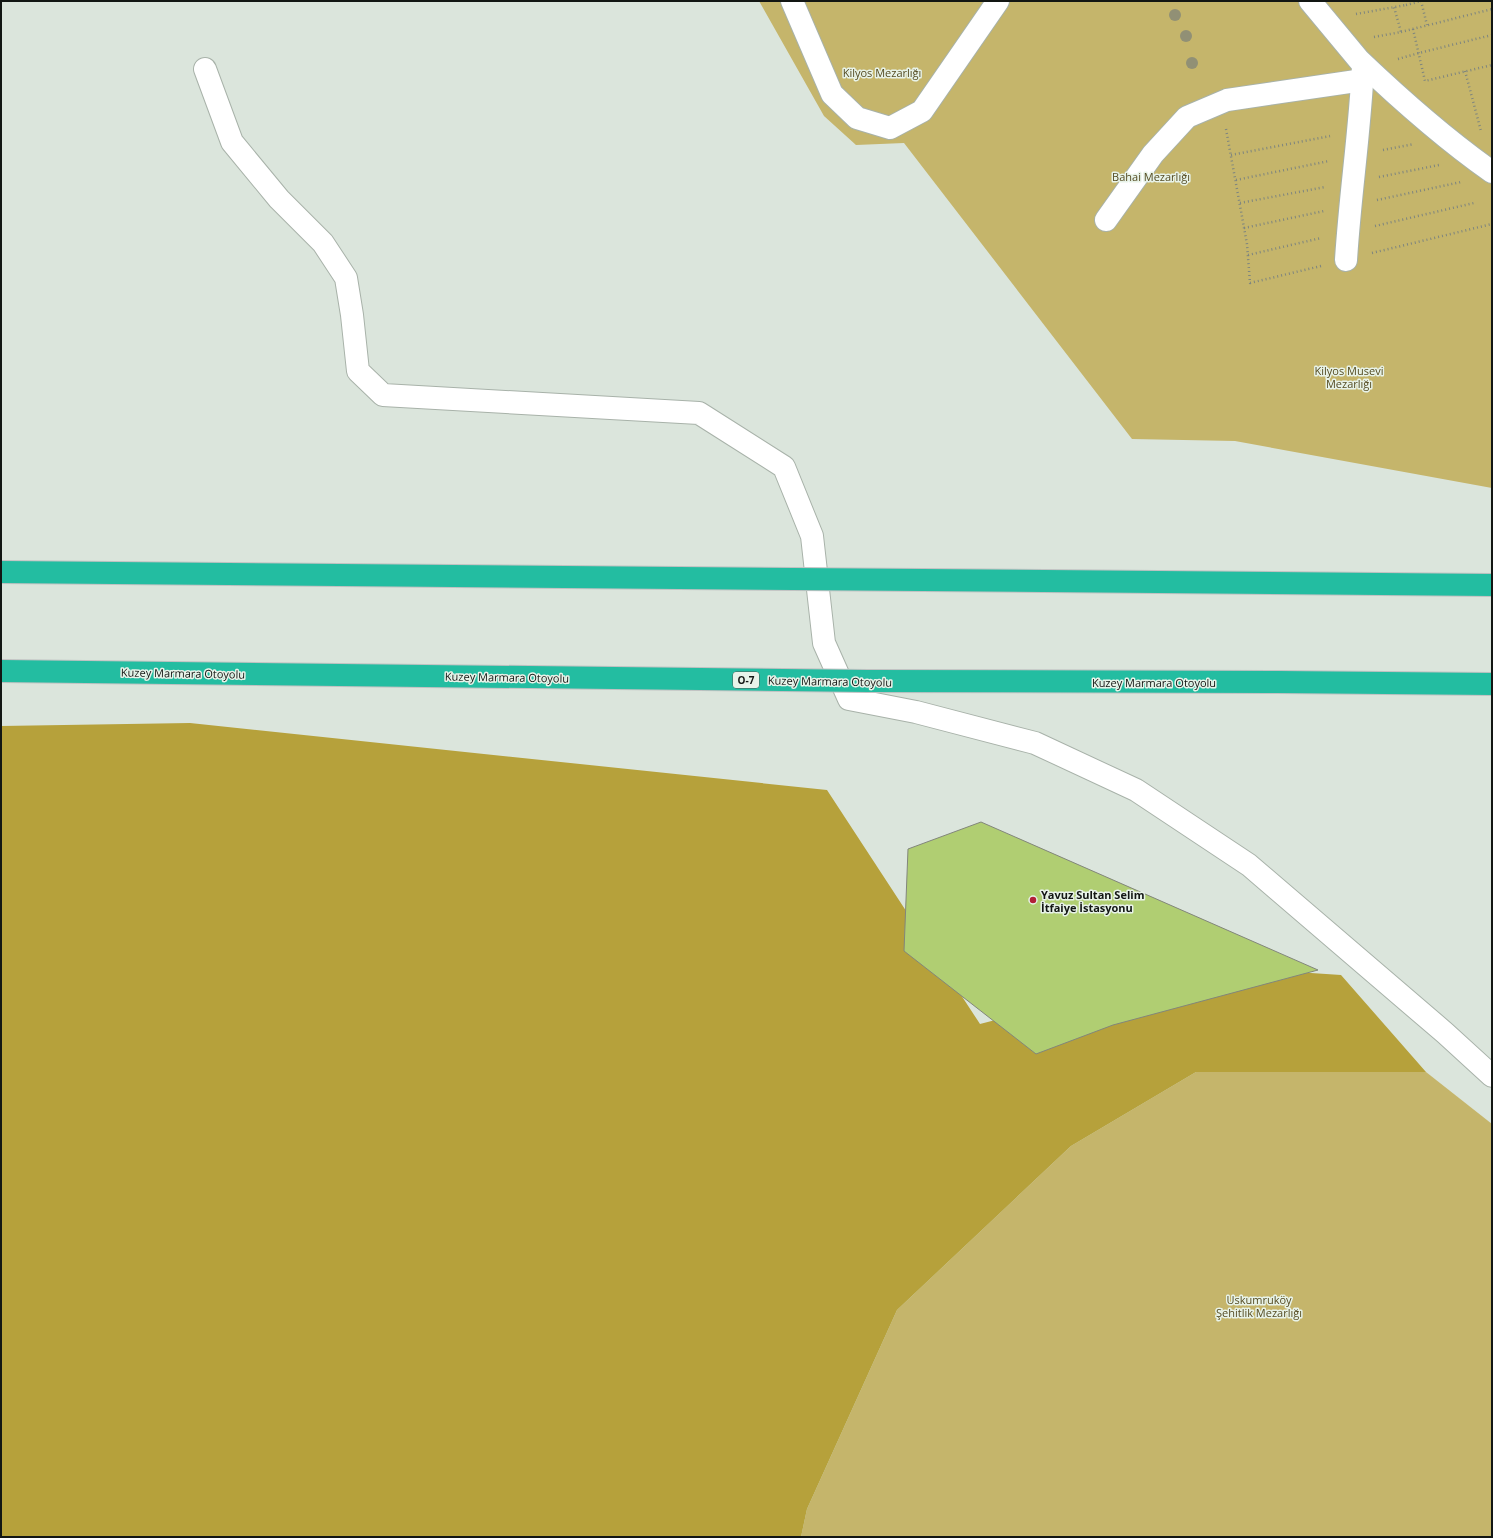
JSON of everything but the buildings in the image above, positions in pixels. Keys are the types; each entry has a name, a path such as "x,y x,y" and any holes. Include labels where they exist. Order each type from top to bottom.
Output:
{"highway":[{"path":"1,572 1492,586"},
{"name":"Kuzey Marmara Otoyolu","path":"1,671 867,681 1492,684"}],"lane":[{"path":"792,1 832,94 857,118 890,128 922,110 998,1"},
{"path":"1310,1 1345,43 1365,71 1472,159 1492,172"},
{"path":"205,69 232,142 279,199 323,243 346,278 352,315 358,371 383,395 699,413 784,467 812,536 824,644 849,699 916,712 1035,743 1136,790 1249,866 1445,1033 1492,1076"},
{"path":"1346,260 1357,131 1365,71"},
{"path":"1106,220 1153,154 1188,117 1227,100 1365,71"}],"path":[{"path":"1326,20 1421,1 1427,25"},
{"path":"1394,7 1401,32"},
{"path":"1345,43 1401,32 1492,9"},
{"path":"1413,29 1425,81 1492,65"},
{"path":"1365,71 1418,53 1492,35"},
{"path":"1465,71 1482,134"},
{"path":"1226,127 1247,244 1250,283 1492,224"},
{"path":"1231,155 1357,131"}],"green space":[{"name":"Bahai Mezarlığı","path":"759,1 1492,1 1492,488 1235,441 1132,439 904,143 856,145 824,116"},
{"name":"Uskumruköy Şehitlik Mezarlığı","path":"1196,1072 1426,1072 1492,1124 1492,1537 801,1537 807,1509 897,1310 1071,1146"}],"shaded area":[{"path":"190,723 827,790 980,1024 1204,966 1341,975 1426,1072 1196,1072 1071,1146 897,1310 807,1509 801,1537 1,1537 1,726"}],"place":[{"name":"Yavuz Sultan Selim İtfaiye İstasyonu","path":"1033,900"}],"park label":[{"name":"Kilyos Mezarlığı","path":"882,72"},
{"name":"Kilyos Musevi Mezarlığı","path":"1349,376"}]}
